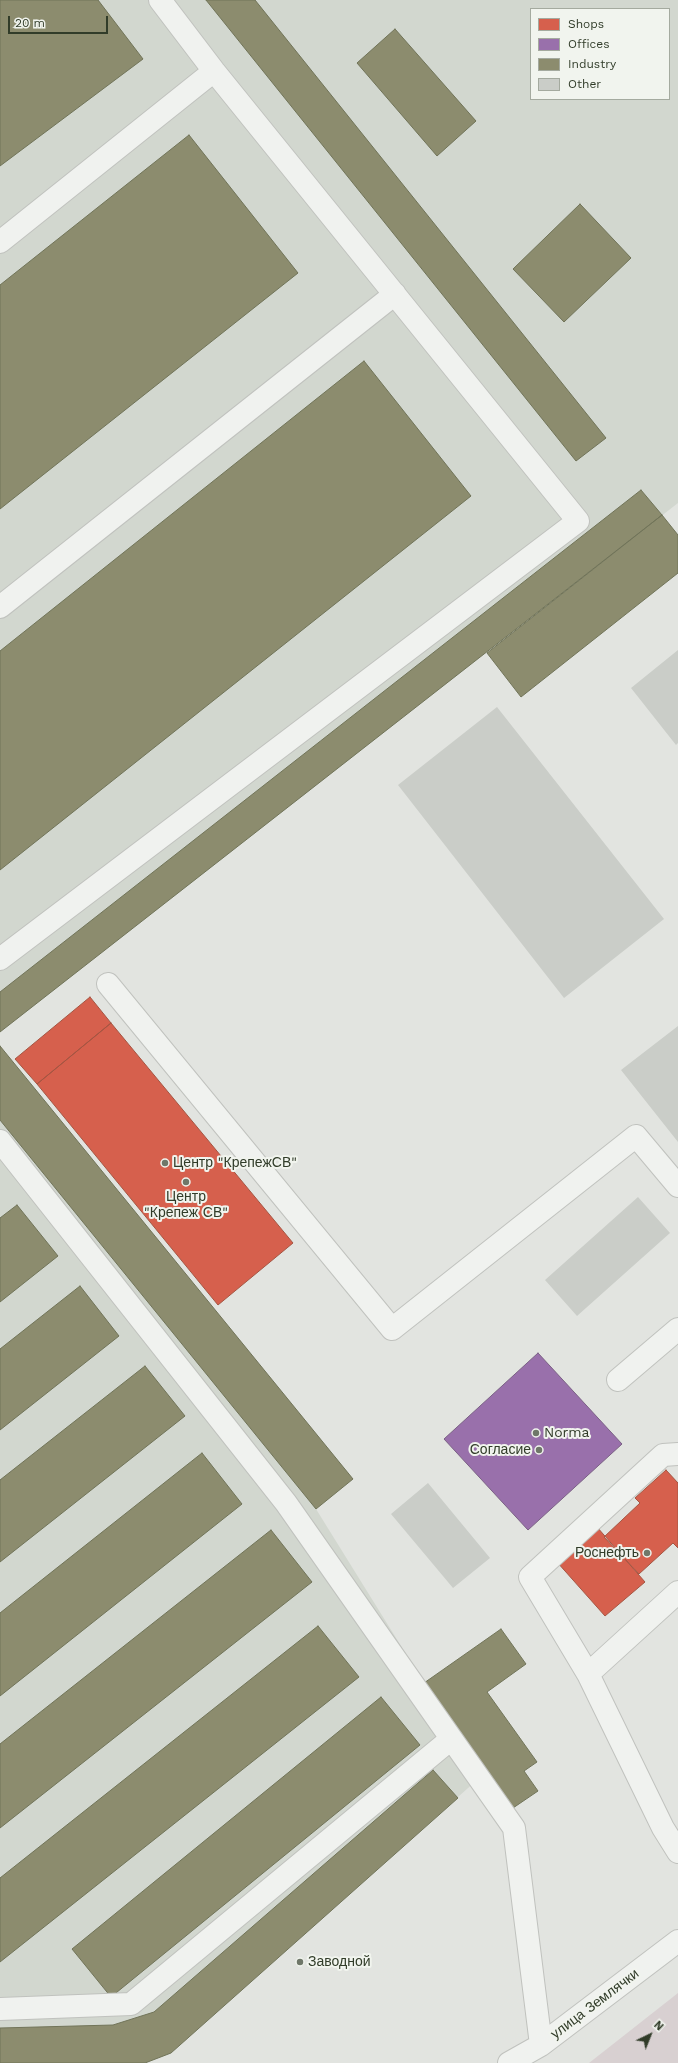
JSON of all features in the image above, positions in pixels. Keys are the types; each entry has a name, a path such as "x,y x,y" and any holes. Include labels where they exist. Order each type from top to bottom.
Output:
{"street":[{"path":"0,959 578,521 214,71 160,0"},
{"path":"0,242 214,71"},
{"path":"0,607 395,294"},
{"path":"108,984 392,1329 636,1136 678,1186"},
{"path":"0,1142 286,1503 514,1828 540,2045"},
{"path":"618,1380 678,1329"},
{"path":"678,1454 663,1455 530,1577 588,1674 663,1828 678,1852"},
{"path":"588,1674 678,1592"},
{"path":"0,2009 130,2004 452,1739"},
{"name":"улица Землячки","path":"509,2063 540,2045 678,1941"}],"shaded area":[{"path":"0,0 678,0 678,503 0,1032"},
{"path":"0,1046 353,1479 316,1509 424,1683 486,1772 171,2053 145,2063 0,2063"},
{"path":"678,1993 678,2063 589,2063"}],"building: Shops":[{"path":"90,997 111,1023 37,1084 15,1059"},
{"name":"Центр \"КрепежСВ\"","path":"111,1023 293,1243 218,1305 37,1084"},
{"path":"666,1470 678,1483 678,1548 673,1543 639,1574 604,1537 640,1503 635,1498"},
{"path":"597,1527 645,1582 605,1616 557,1562"}],"building: Offices":[{"path":"538,1353 622,1444 528,1530 444,1439"}],"building: Industry":[{"path":"0,0 98,0 143,59 0,166"},
{"path":"206,0 255,0 606,438 576,461"},
{"path":"395,29 476,121 437,156 357,63"},
{"path":"189,135 298,273 0,509 0,285"},
{"path":"580,204 631,258 564,322 513,269"},
{"path":"364,361 471,496 0,870 0,651"},
{"path":"641,490 662,515 0,1032 0,992"},
{"path":"662,515 678,535 678,573 521,697 487,653"},
{"path":"0,1046 353,1479 316,1509 0,1120"},
{"path":"17,1205 58,1256 0,1302 0,1218"},
{"path":"80,1286 119,1336 0,1430 0,1349"},
{"path":"145,1366 185,1416 0,1562 0,1480"},
{"path":"202,1453 242,1504 0,1696 0,1613"},
{"path":"271,1530 312,1582 0,1828 0,1744"},
{"path":"318,1626 359,1677 0,1962 0,1878"},
{"path":"501,1629 526,1664 487,1692 537,1762 524,1771 538,1791 513,1808 424,1683"},
{"path":"381,1697 420,1745 111,1997 72,1949"},
{"path":"433,1770 458,1798 171,2053 145,2063 0,2063 0,2028 113,2025 154,2012"}],"building: Other":[{"path":"678,650 678,743 676,745 631,688"},
{"path":"497,707 664,919 564,998 398,785"},
{"path":"678,1026 678,1142 621,1070"},
{"path":"638,1197 670,1233 577,1316 545,1280"},
{"path":"428,1483 490,1558 453,1588 391,1514"}],"place":[{"name":"Центр \"КрепежСВ\"","path":"165,1163"},
{"name":"Центр \"Крепеж СВ\"","path":"186,1182"},
{"name":"Norma","path":"536,1433"},
{"name":"Согласие","path":"539,1450"},
{"name":"Роснефть","path":"647,1553"},
{"name":"Заводной","path":"300,1962"}]}
